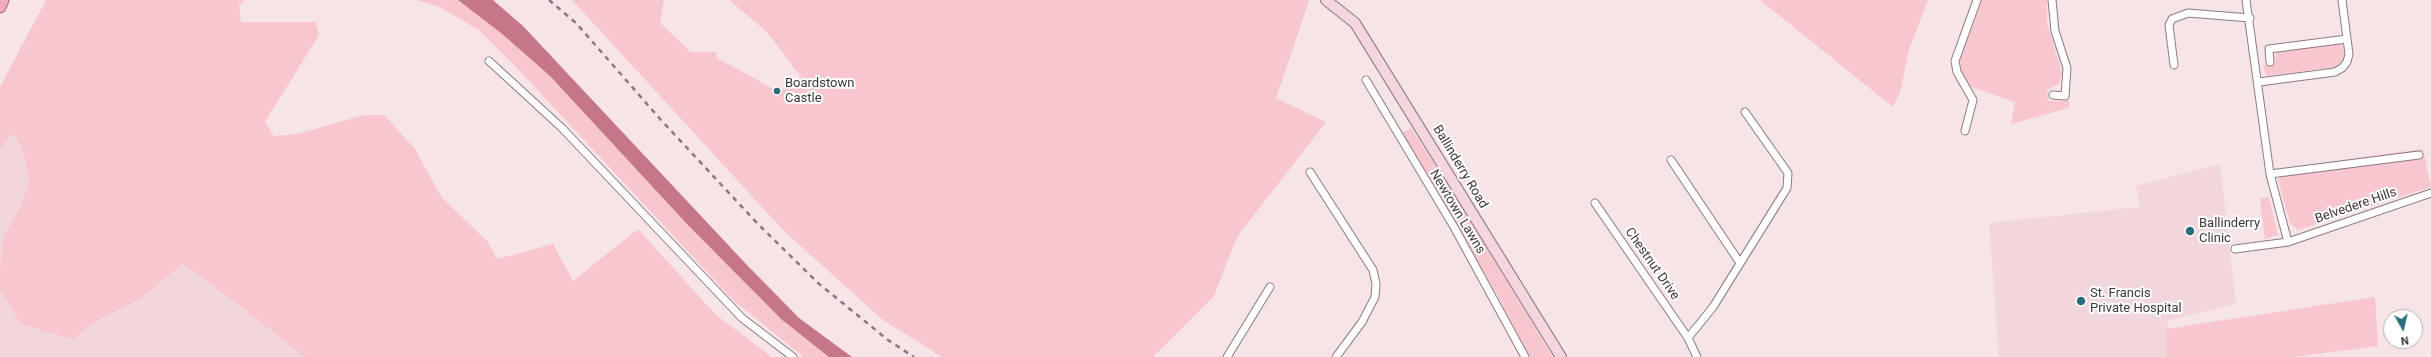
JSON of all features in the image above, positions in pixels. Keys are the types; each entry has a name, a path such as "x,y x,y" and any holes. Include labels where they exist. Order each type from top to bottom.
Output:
{"main road":[{"path":"0,7 3,0"}],"street":[{"name":"Ballinderry Road","path":"1326,0 1355,23 1561,357"},
{"path":"1975,126 1966,127 1973,100 1957,72 1955,61 1977,0"},
{"path":"2052,0 2055,31 2067,68 2065,96 2053,96"},
{"path":"2246,0 2259,82 2270,174 2288,242"},
{"path":"2259,82 2335,72 2347,62 2347,39 2342,0"},
{"path":"2174,65 2168,25 2172,20 2188,13 2250,18"},
{"path":"2270,62 2268,49 2347,39"},
{"path":"489,61 562,128 742,318 793,357"},
{"name":"Newtown Lawns","path":"1366,80 1454,228 1525,357"},
{"path":"1688,338 1713,308 1787,188 1788,173 1745,112"},
{"path":"2270,174 2419,155"},
{"path":"1671,160 1740,263"},
{"path":"1310,172 1373,270 1376,284 1375,297 1362,322 1336,357"},
{"name":"Belvedere Hills","path":"2235,249 2288,242 2431,193"},
{"name":"Chestnut Drive","path":"1595,203 1688,338 1697,357"},
{"path":"1227,357 1270,286"}],"shaded area":[{"path":"46,0 244,0 239,5 241,22 315,22 319,35 265,122 274,136 297,134 364,115 384,115 415,149 442,198 487,241 497,259 553,244 573,281 638,229 716,315 772,357 305,357 215,287 182,264 142,298 94,322 73,340 20,324 0,290 0,268 3,238 20,207 29,182 24,154 14,133 0,149 0,87"},
{"path":"417,0 458,0 501,33 550,76 686,223 781,319 829,357 804,357 734,301 517,68 480,31 440,7"},
{"path":"458,0 493,0 523,26 746,264 799,318 852,357 829,357 781,319 686,223 550,76 501,33"},
{"path":"572,0 664,0 660,23 691,52 716,52 717,58 779,92 801,77 767,32 729,0 1307,0 1309,1 1276,98 1326,122 1237,237 1214,296 1153,357 942,357 883,320 783,230"},
{"path":"1760,0 1928,0 1909,50 1900,92 1893,107"},
{"path":"1981,0 2047,0 2047,22 2062,74 2059,84 2047,90 2048,101 2069,101 2069,108 2011,124 2015,102 1971,87 1961,72 1958,63"},
{"path":"2339,44 2344,47 2345,54 2344,59 2335,67 2266,76 2263,65 2275,64 2276,54 2280,51"},
{"path":"1411,128 1463,209 1553,357 1529,357 1496,292 1401,134"},
{"path":"14,133 24,154 29,182 20,207 3,238 0,268 0,149"},
{"path":"2423,149 2431,187 2298,230 2290,223 2278,180 2285,168"},
{"name":"St. Francis Private Hospital","path":"2220,164 2236,304 2169,320 2166,329 2167,357 1999,357 1989,223 2140,207 2136,186"},
{"path":"2269,197 2278,235 2265,239 2260,199"},
{"path":"182,264 215,287 305,357 0,357 0,290 20,324 73,340 94,322 142,298"},
{"path":"2375,297 2378,346 2292,357 2167,357 2166,329"}],"railway":[{"path":"549,0 576,23 661,120 757,223 818,283 888,340 914,357"}],"place":[{"name":"Boardstown Castle","path":"777,91"},
{"name":"Ballinderry Clinic","path":"2190,231"},
{"name":"St. Francis Private Hospital","path":"2081,301"}]}
